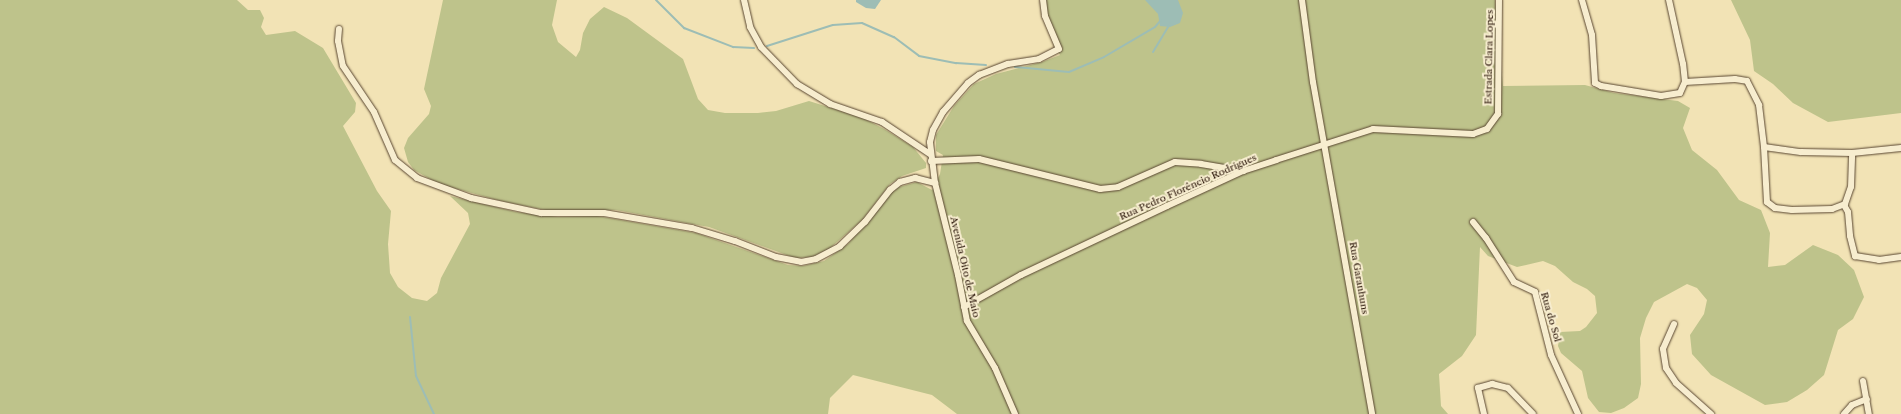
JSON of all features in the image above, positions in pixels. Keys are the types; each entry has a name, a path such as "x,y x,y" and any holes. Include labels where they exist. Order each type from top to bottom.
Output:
{"street":[{"path":"744,0 750,27 761,48 797,84 830,104 882,122 931,158 980,159 1100,189 1118,187 1175,162 1200,164 1243,172"},
{"name":"Avenida Oito de Maio","path":"1015,414 995,368 968,326 958,275 935,183 931,158 932,136 937,122 968,84 992,69 1039,59 1059,49 1045,16 1043,0"},
{"name":"Rua Garanhuns","path":"1302,0 1324,145 1372,414"},
{"name":"Estrada Clara Lopes","path":"1498,114 1499,0"},
{"path":"1582,0 1592,35 1593,76 1597,84 1661,96 1682,92 1685,82 1683,64 1668,0"},
{"path":"339,29 338,41 343,66 374,112 395,160 417,178 471,198 541,213 604,213 692,228 735,240 776,258 801,262 816,260 840,246 865,222 890,190 900,182 915,178 935,183"},
{"path":"1685,82 1735,79 1746,81 1759,105 1764,147 1766,200 1770,206 1783,209 1815,210 1844,205"},
{"name":"Rua Pedro Florêncio Rodrigues","path":"964,307 1021,275 1243,172 1373,129 1476,133 1490,127 1498,114"},
{"path":"1764,147 1802,152 1852,153 1901,148"},
{"path":"1844,205 1851,187 1852,153"},
{"path":"1844,205 1848,212 1850,236 1855,256 1880,260 1901,257"},
{"name":"Rua do Sol","path":"1473,222 1486,238 1514,282 1535,292 1551,355 1578,414"},
{"path":"1674,324 1663,349 1666,368 1684,391 1711,414"},
{"path":"1863,381 1868,399 1869,414"},
{"path":"1484,414 1478,388 1487,384 1498,384 1522,400 1533,414"},
{"path":"1844,414 1852,405 1868,399"}],"green space":[{"path":"0,0 237,0 248,10 260,10 264,18 261,27 266,35 295,31 323,48 356,103 355,112 343,126 377,191 391,211 388,244 390,273 398,287 412,298 427,301 437,293 441,278 470,224 468,213 450,196 516,212 558,217 597,216 696,233 788,265 803,266 824,261 848,244 891,193 899,187 917,182 932,190 940,174 943,155 936,151 936,135 954,106 974,84 996,74 1042,62 1060,55 1054,46 1041,0 1495,0 1503,86 1585,85 1614,93 1678,101 1690,108 1683,128 1692,150 1717,170 1739,200 1761,210 1770,233 1768,267 1785,265 1813,245 1838,255 1854,270 1864,297 1853,319 1838,330 1824,375 1807,390 1787,402 1765,405 1711,375 1692,354 1690,335 1704,314 1707,300 1697,288 1687,284 1654,302 1646,318 1640,338 1641,384 1638,398 1624,408 1611,413 1599,412 1588,398 1582,371 1561,353 1558,346 1560,332 1580,331 1586,327 1597,313 1595,296 1587,289 1573,282 1555,266 1543,261 1517,267 1488,256 1480,247 1476,335 1462,356 1439,374 1441,406 1448,414 957,414 932,395 853,375 830,398 828,414 0,414"},
{"path":"443,0 557,0 552,25 558,42 576,57 580,50 583,33 590,19 604,7 627,18 683,59 698,99 708,110 725,113 758,113 776,111 809,101 863,118 884,129 913,147 926,163 926,168 902,176 890,184 862,220 829,249 812,257 795,258 709,227 616,210 546,210 501,201 439,184 414,170 408,162 404,148 408,138 429,114 431,106 424,89"},
{"path":"1731,0 1901,0 1901,113 1828,122 1793,103 1773,84 1754,71 1750,40"}],"water":[{"path":"856,0 881,0 875,9 866,8 856,2"},
{"path":"1145,0 1178,0 1183,13 1180,23 1170,27 1160,26 1158,14"}],"waterway":[{"path":"656,0 684,28 733,47 754,48"},
{"path":"1015,67 1069,72 1104,57 1155,27 1161,20"},
{"path":"767,46 833,25 862,23 894,37 919,56 956,63 986,65"},
{"path":"1153,52 1170,24"},
{"path":"410,317 416,376 434,414"}]}
